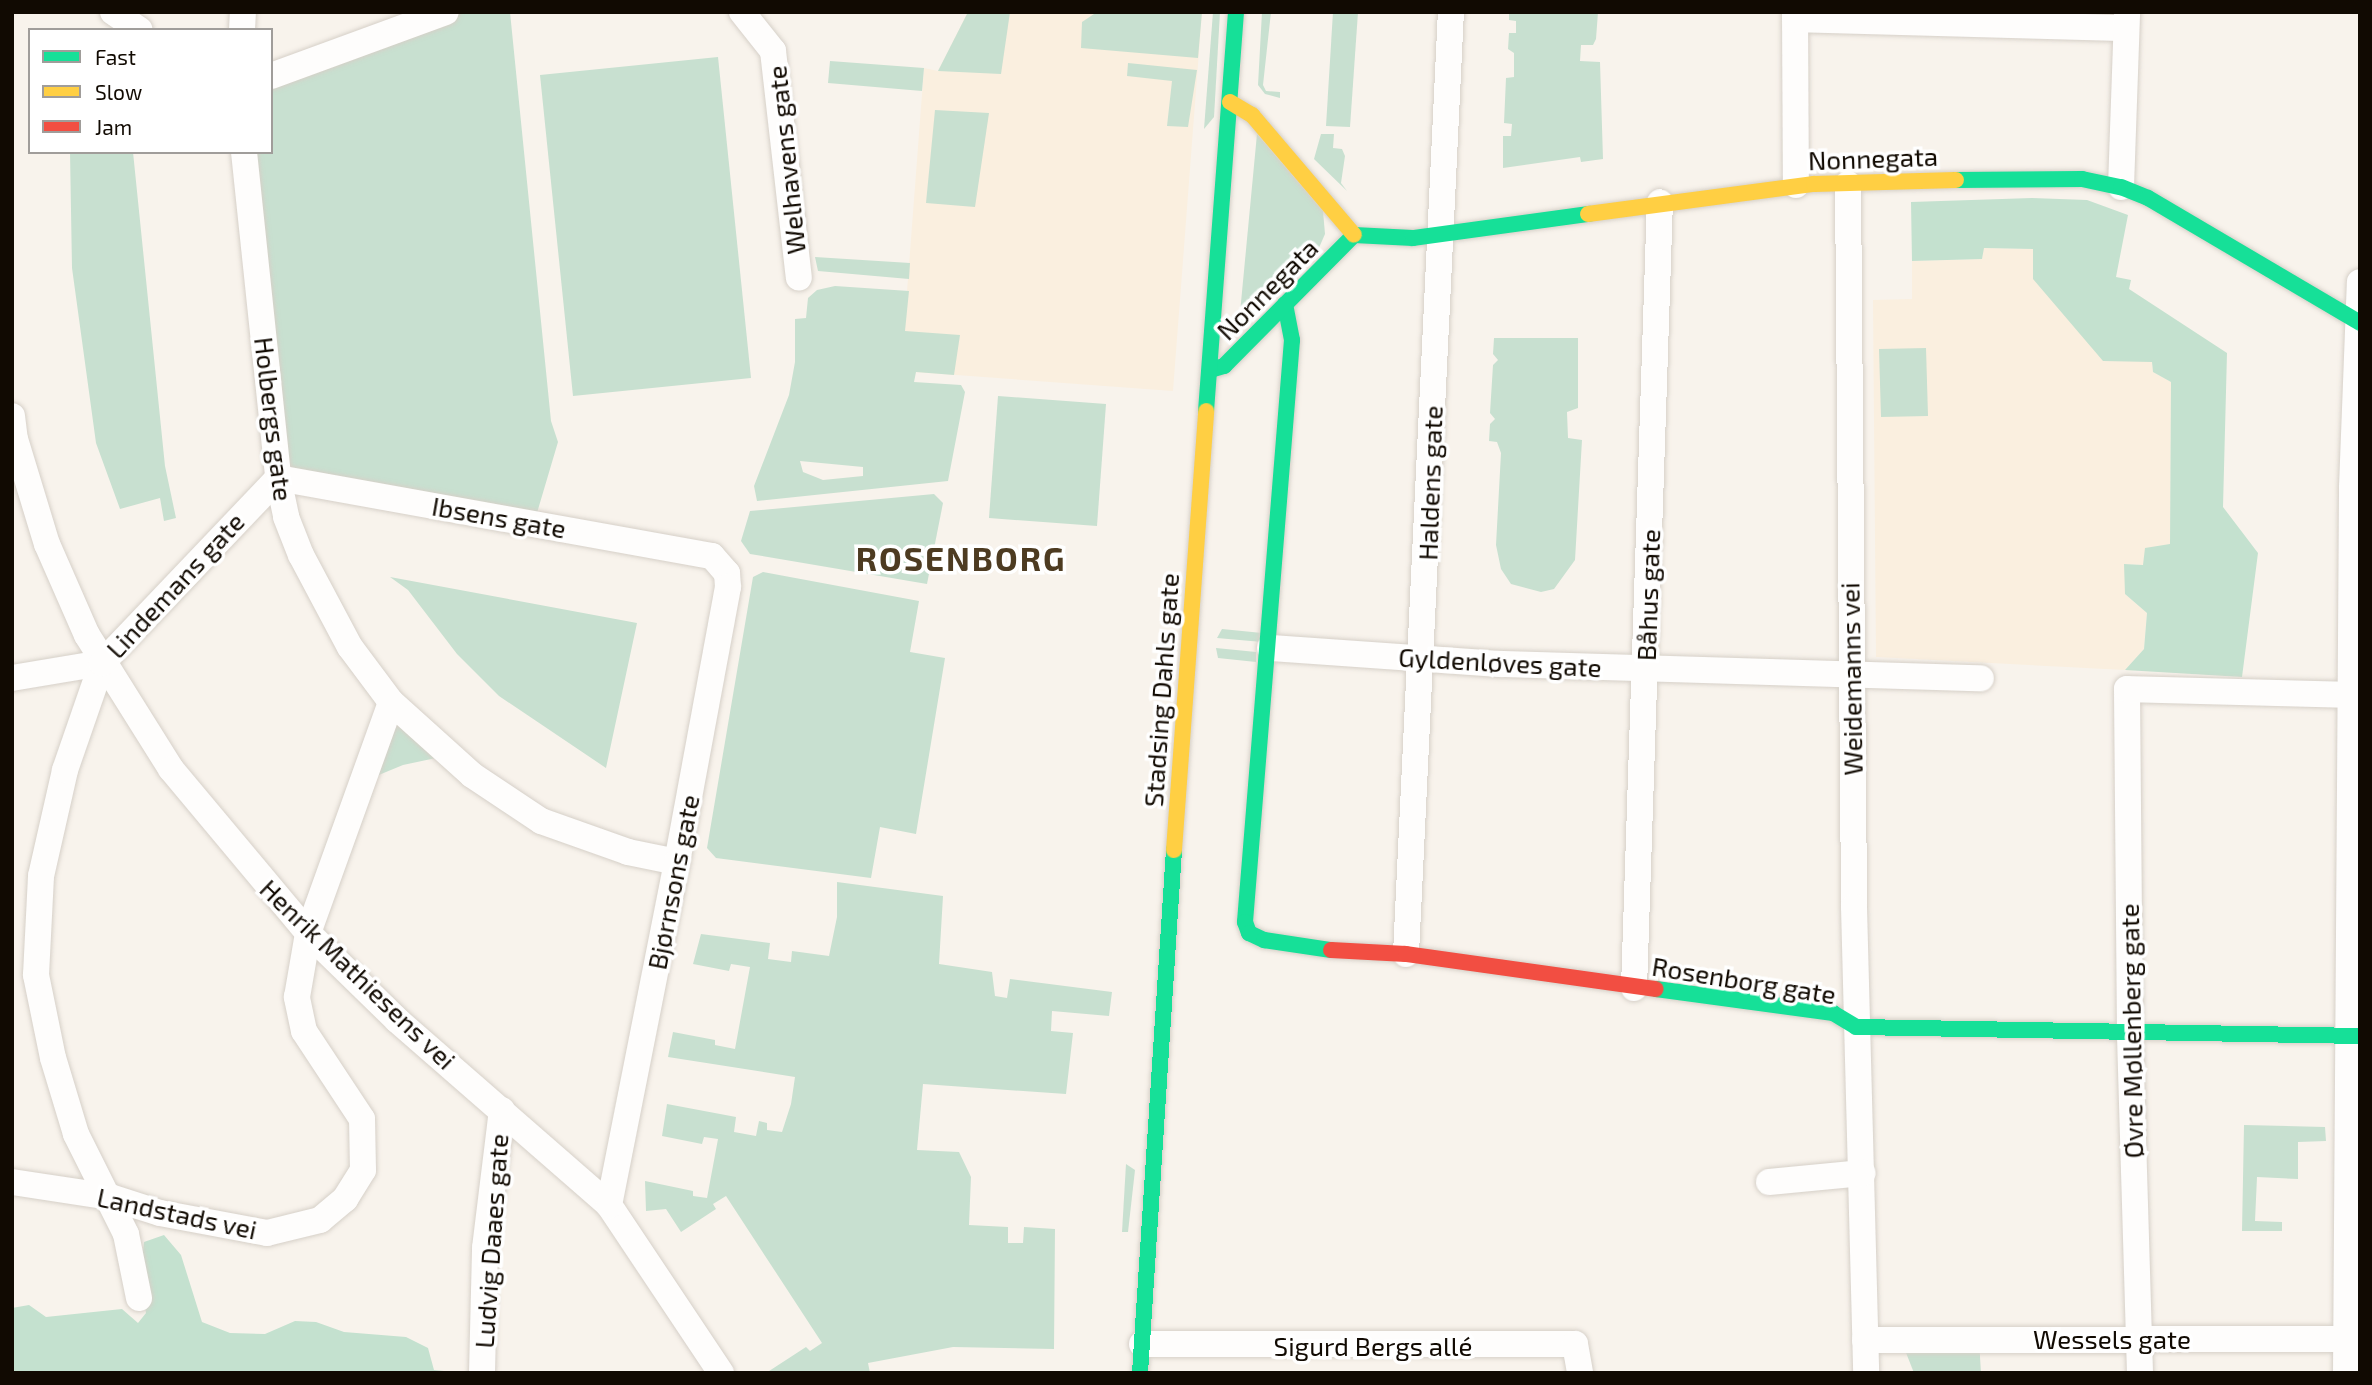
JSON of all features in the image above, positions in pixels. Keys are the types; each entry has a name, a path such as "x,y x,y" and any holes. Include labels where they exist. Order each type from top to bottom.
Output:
{"street":[{"path":"113,12 137,28"},
{"path":"273,75 446,12"},
{"name":"Welhavens gate","path":"742,12 774,51 799,278"},
{"name":"Stadsing Dahls gate","path":"1140,1373 1167,927 1236,12"},
{"name":"Haldens gate","path":"1406,954 1451,12"},
{"path":"1796,185 1795,15 2127,20 2121,187"},
{"name":"Nonnegata","path":"1230,102 1241,106 1275,140 1354,235"},
{"name":"Holbergs gate","path":"244,154 278,478 286,517 329,611 391,702 472,775 541,821 628,852 677,862"},
{"name":"Nonnegata","path":"1210,370 1224,366 1354,235 1441,234 1796,185 2029,178 2082,179 2121,187 2148,198 2358,323"},
{"name":"Weidemanns vei","path":"1848,184 1856,1027 1863,1173 1866,1373"},
{"name":"Båhus gate","path":"1634,988 1660,202"},
{"path":"2346,1373 2353,1339 2360,282"},
{"path":"1270,648 1292,340 1285,304"},
{"name":"Henrik Mathiesens vei","path":"12,416 15,439 47,544 102,663 171,769 308,933 397,1020 609,1205 721,1373"},
{"name":"Ibsens gate","path":"278,478 718,560"},
{"name":"Lindemans gate","path":"139,1298 126,1234 110,1197 76,1135 53,1058 36,975 41,876 65,770 102,663 278,478"},
{"name":"Bjørnsons gate","path":"609,1205 728,587 727,573 718,560"},
{"name":"Gyldenløves gate","path":"1270,648 1422,659 1645,669 1851,677 1982,678"},
{"name":"Rosenborg gate","path":"1270,648 1245,922 1249,933 1264,940 1332,950 1406,954 1634,988 1833,1013 1856,1027 2130,1035 2354,1036"},
{"name":"Lindemans gate","path":"12,678 102,663"},
{"name":"Øvre Møllenberg gate","path":"2140,1373 2130,1035 2127,689 2356,695"},
{"name":"Landstads vei","path":"12,1182 110,1197 160,1213 267,1233 320,1220 345,1199 363,1170 362,1119 304,1031 297,998 308,933 391,702"},
{"name":"Ludvig Daaes gate","path":"482,1373 485,1248 502,1110"},
{"path":"1769,1182 1863,1173"},
{"name":"Wessels gate","path":"1865,1340 2353,1339"},
{"name":"Sigurd Bergs allé","path":"1142,1344 1575,1345 1580,1373"}],"shaded area":[{"path":"968,12 1202,12 1173,391 915,372 904,331 924,68 938,71"},
{"path":"1983,248 2034,249 2152,362 2153,372 2171,382 2170,544 2143,565 2125,564 2125,594 2147,613 2144,649 2125,670 1876,657 1873,300 1912,299 1912,261 1982,259"}],"green space":[{"path":"446,12 510,12 551,421 558,442 534,523 278,478 244,154 273,154 273,75"},
{"path":"968,12 1010,12 1001,74 938,71"},
{"path":"1097,12 1202,12 1198,58 1081,48 1082,22"},
{"path":"1213,12 1220,12 1214,117 1204,129"},
{"path":"1262,12 1271,12 1263,85 1266,91 1280,92 1280,98 1265,94 1258,85"},
{"path":"1333,12 1358,12 1350,127 1326,126"},
{"path":"1509,12 1598,12 1596,39 1593,45 1581,45 1580,61 1600,62 1603,159 1581,162 1580,157 1503,168 1503,136 1511,136 1512,124 1504,123 1506,78 1514,77 1514,53 1508,49 1509,33 1516,33 1516,21 1509,20"},
{"path":"718,57 751,378 573,396 540,75"},
{"path":"830,61 924,68 922,91 828,83"},
{"path":"1128,63 1197,70 1188,127 1167,126 1172,81 1127,76"},
{"path":"935,110 989,113 975,207 926,203"},
{"path":"1257,134 1323,211 1325,234 1315,257 1238,334"},
{"path":"1321,134 1334,134 1333,148 1342,149 1345,156 1341,183 1347,191 1314,159"},
{"path":"70,154 133,154 165,466 176,518 164,521 160,498 120,509 96,443 72,268"},
{"path":"2032,198 2087,200 2128,215 2116,277 2131,280 2129,289 2227,353 2223,507 2258,553 2242,677 2125,670 2144,649 2147,613 2125,594 2124,564 2143,565 2145,548 2170,544 2171,382 2153,372 2152,362 2103,361 2033,279 2033,249 1984,248 1982,259 1912,261 1911,202"},
{"path":"815,257 910,263 909,279 818,271"},
{"path":"835,286 909,291 905,331 960,335 954,375 916,372 914,382 961,385 965,392 948,481 757,501 754,486 789,395 795,362 795,319 806,318 808,298 817,290","holes":["800,461 863,467 863,476 823,480 803,472"]},
{"path":"1494,338 1578,338 1578,408 1567,412 1568,438 1582,440 1575,560 1554,589 1541,592 1511,584 1501,569 1496,545 1501,453 1497,442 1489,441 1490,424 1495,419 1490,413 1493,365 1498,360 1493,354"},
{"path":"1926,348 1928,416 1881,417 1879,349"},
{"path":"998,396 1106,404 1097,526 989,518"},
{"path":"934,494 943,503 927,584 750,554 741,541 750,511"},
{"path":"763,572 919,601 910,652 945,658 916,834 880,827 871,878 716,858 707,848 753,577"},
{"path":"390,577 637,623 606,768 499,696 457,654 408,590"},
{"path":"1222,629 1262,633 1262,642 1217,638"},
{"path":"1216,648 1256,652 1256,662 1218,658"},
{"path":"391,702 450,755 403,765 369,779"},
{"path":"837,882 943,896 939,964 992,972 995,996 1007,998 1010,979 1112,992 1109,1016 1052,1011 1051,1031 1073,1033 1066,1094 923,1084 917,1150 959,1152 971,1177 969,1225 1008,1227 1008,1243 1023,1243 1024,1227 1055,1229 1054,1349 953,1347 868,1363 870,1373 766,1373 806,1347 810,1351 822,1343 726,1196 713,1204 716,1209 681,1232 666,1209 646,1211 645,1181 693,1191 693,1196 707,1198 718,1139 704,1137 702,1144 662,1136 667,1104 736,1117 734,1132 756,1136 759,1121 767,1123 767,1130 782,1132 791,1104 795,1077 668,1057 673,1032 715,1040 715,1045 735,1049 750,967 731,964 729,971 693,964 701,934 770,943 768,959 791,962 792,951 829,956 837,917"},
{"path":"2244,1125 2325,1127 2326,1141 2298,1142 2298,1179 2257,1177 2255,1221 2282,1222 2282,1231 2242,1231"},
{"path":"1126,1164 1135,1170 1128,1232 1122,1232"},
{"path":"164,1235 181,1255 202,1322 230,1333 265,1334 295,1321 316,1322 344,1332 406,1337 428,1348 434,1370 464,1373 12,1373 12,1308 29,1305 46,1317 122,1309 138,1323 146,1313 140,1279 144,1242"},
{"path":"1901,1340 1979,1340 1981,1373 1914,1373"}],"traffic: fast":[{"path":"1206,411 1236,12"},
{"path":"1956,180 2082,179 2121,187 2148,198 2360,323"},
{"path":"1210,370 1224,366 1354,235 1413,238 1588,214"},
{"path":"1285,304 1292,340 1245,922 1249,933 1264,940 1331,950"},
{"path":"1140,1373 1174,850"},
{"path":"1656,989 1833,1013 1856,1027 2360,1036"}],"traffic: slow":[{"path":"1230,102 1252,115 1354,235"},
{"path":"1588,214 1814,184 1956,180"},
{"path":"1174,850 1206,411"}],"traffic: jam":[{"path":"1331,950 1406,954 1656,989"}],"district":[{"name":"ROSENBORG","path":"961,559"}]}
